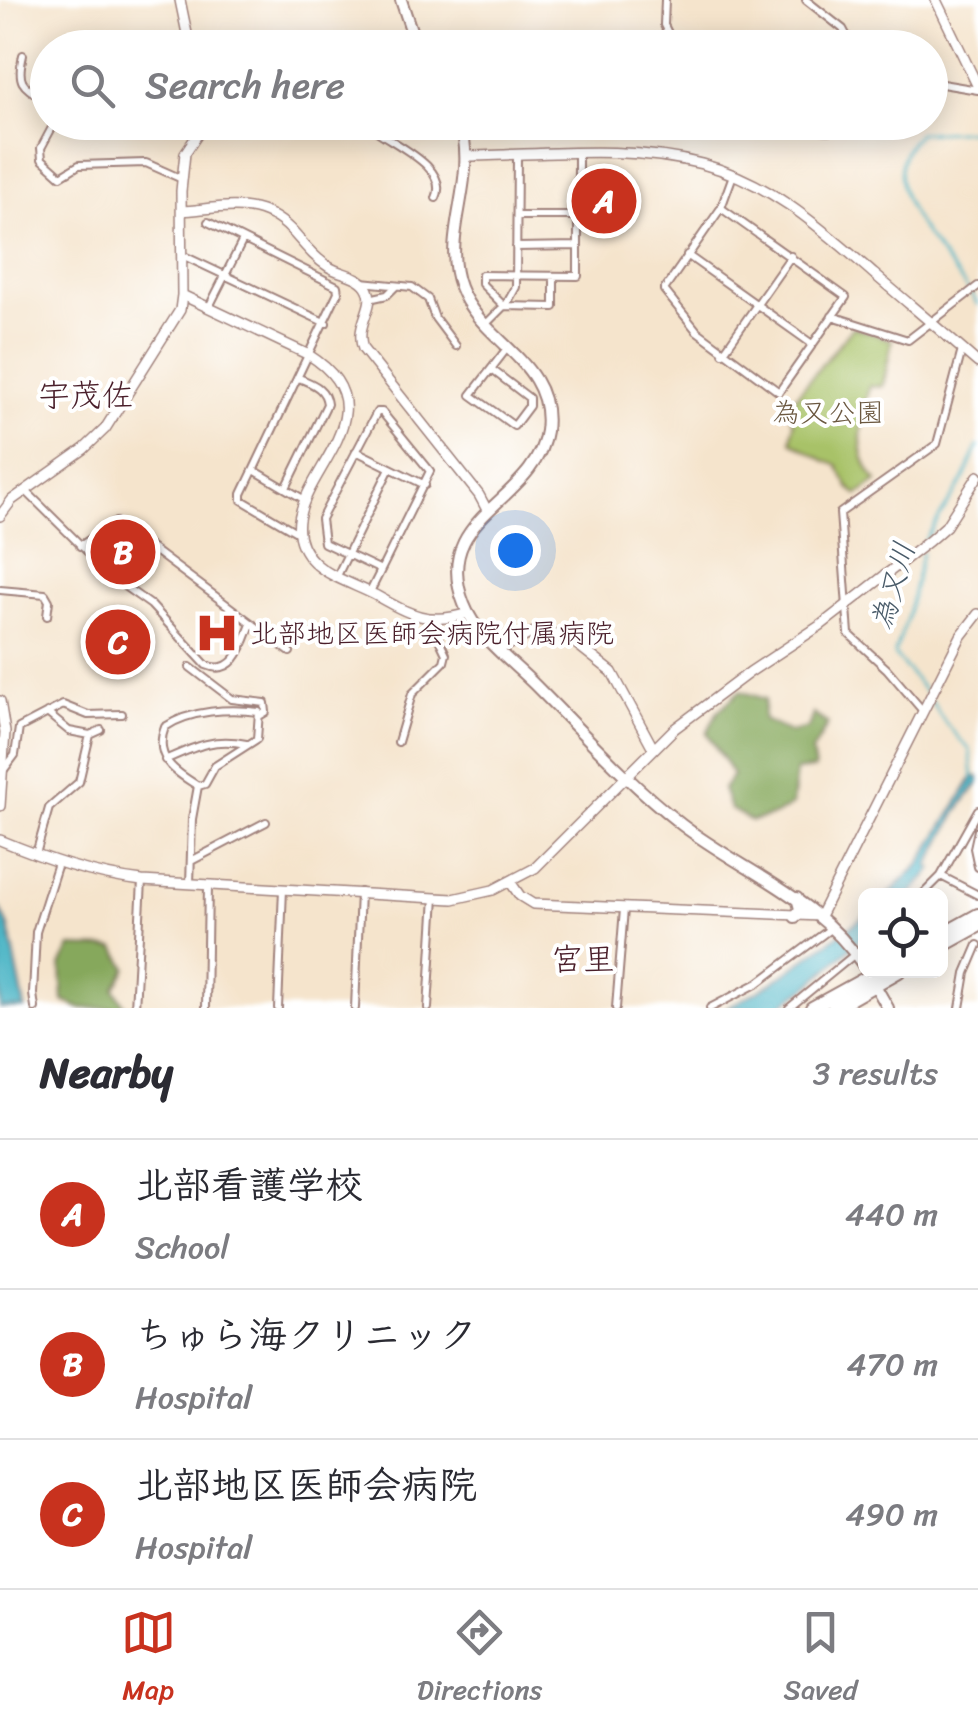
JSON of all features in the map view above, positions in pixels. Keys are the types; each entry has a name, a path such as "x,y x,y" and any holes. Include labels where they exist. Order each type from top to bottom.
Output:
{"highway":[{"path":"948,932 978,915"},
{"path":"948,943 978,926"},
{"path":"812,1008 864,978"},
{"path":"834,1008 867,978"}],"main road":[{"path":"401,0 411,30"},
{"path":"464,140 467,156 454,267 468,304 540,384 546,408 545,436 532,466 487,510 468,534 459,557 460,590 468,613 626,775 686,828 820,916 858,958"},
{"path":"795,917 800,909 797,898"},
{"path":"873,978 888,1008"}],"street":[{"path":"180,0 186,30"},
{"path":"665,0 666,30"},
{"path":"806,0 844,30"},
{"path":"936,0 978,88"},
{"path":"23,55 18,76 30,90"},
{"path":"948,84 978,88"},
{"path":"45,140 42,159 61,176 79,166 146,163 182,180"},
{"path":"0,516 12,500 105,430 180,310 182,180 186,153 194,140"},
{"path":"388,140 429,167 440,180 436,198"},
{"path":"467,156 578,153 666,157 734,174 809,219 976,362"},
{"path":"554,276 554,307 505,306 482,284 482,276 554,276 578,276 578,153"},
{"path":"486,325 505,306 516,287 517,154"},
{"path":"721,208 846,296 779,392 723,353 664,290 721,208 734,174"},
{"path":"182,210 242,205 262,209 276,216 318,260 368,287 369,299 358,337 364,349 487,510"},
{"path":"516,216 578,216"},
{"path":"208,222 337,286 326,323 242,494 242,500 298,533"},
{"path":"209,308 243,240"},
{"path":"516,247 578,246"},
{"path":"180,254 326,323"},
{"path":"687,255 812,344"},
{"path":"723,353 791,256"},
{"path":"362,282 412,287 428,299 431,311 456,346"},
{"path":"832,316 908,340 978,286"},
{"path":"369,299 388,295 394,287"},
{"path":"182,294 310,356 335,374 345,396 342,428 306,500 298,533 314,562 417,616 434,621 468,613"},
{"path":"491,370 529,398 529,406 514,426 471,396 509,346"},
{"path":"923,711 887,669 852,638 840,513 937,444 962,350"},
{"path":"286,488 327,404 320,388 298,378"},
{"path":"370,592 424,485 429,468 382,412 376,412 321,519 324,543 381,570"},
{"path":"356,451 424,485"},
{"path":"337,576 390,468"},
{"path":"254,470 306,500"},
{"path":"0,840 58,864 142,881 434,897 472,896 511,883 550,854 653,748 718,695 847,606 946,526 978,476"},
{"path":"26,490 117,581 151,605 197,657 212,668 230,665 251,624"},
{"path":"80,546 116,522 290,652"},
{"path":"0,590 45,594 49,601 46,616"},
{"path":"511,883 520,896 534,904 820,916 962,636 977,618"},
{"path":"398,742 412,694 444,662 446,654 434,621"},
{"path":"499,649 534,632 557,634 574,642 612,672 653,748"},
{"path":"190,668 232,699 266,703 266,712 261,715 257,739 215,766 205,784 198,786 172,770 165,760 161,739 170,723 221,712 256,711 261,715"},
{"path":"0,700 5,732 0,806"},
{"path":"2,772 15,754 18,728 67,705 88,714 122,714"},
{"path":"47,714 69,731 90,735 101,730"},
{"path":"35,855 50,808 79,782 90,735"},
{"path":"165,760 206,742 231,740 246,744"},
{"path":"190,884 192,819 198,786"},
{"path":"929,888 940,876 978,810"},
{"path":"193,860 266,822"},
{"path":"978,830 974,848 978,867"},
{"path":"35,1008 32,994 36,932 58,864"},
{"path":"940,876 978,895"},
{"path":"135,1008 142,881"},
{"path":"206,1008 208,886"},
{"path":"278,1008 283,889"},
{"path":"355,1008 360,892"},
{"path":"428,1008 434,897"},
{"path":"616,1008 624,909"},
{"path":"710,1008 758,983 832,929"},
{"path":"960,1008 966,973 978,945"},
{"path":"790,1008 858,950"}],"green space":[{"name":"為又公園","path":"853,327 892,340 883,386 869,386 862,424 864,459 877,481 858,495 849,488 837,465 791,441 794,422 787,407"},
{"path":"740,691 765,699 763,720 790,732 808,728 813,714 828,724 812,752 815,769 796,771 792,805 776,815 751,821 730,809 723,789 733,775 707,733 718,711"},
{"path":"71,947 115,948 127,968 114,989 126,1008 80,1008 63,1001 61,965"}],"water":[{"path":"973,777 978,777 929,866 933,869 916,888 895,888 919,865"},
{"path":"0,907 9,927 25,1008 0,1008"},
{"path":"858,921 858,941 809,986 777,1008 726,1008 770,984"}],"waterway":[{"name":"為又川","path":"948,132 978,130"},
{"name":"為又川","path":"914,140 904,154 900,176 906,198 932,244 978,305"},
{"name":"為又川","path":"925,540 964,479 978,446"},
{"name":"為又川","path":"922,553 906,622 894,654 927,694"},
{"name":"為又川","path":"931,701 970,750 973,779"}],"place":[{"name":"北部看護学校","path":"604,201"},
{"name":"ちゅら海クリニック","path":"123,552"},
{"name":"北部地区医師会病院付属病院","path":"217,633"},
{"name":"北部地区医師会病院","path":"118,642"}],"district":[{"name":"宇茂佐","path":"86,395"},
{"name":"宮里","path":"583,959"}]}
